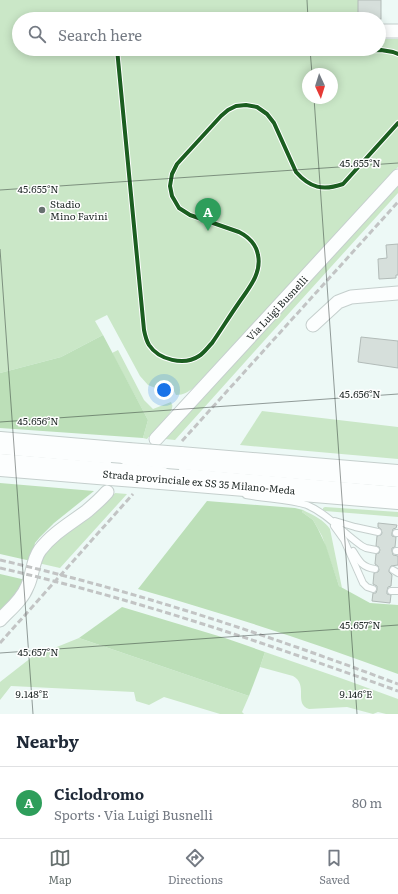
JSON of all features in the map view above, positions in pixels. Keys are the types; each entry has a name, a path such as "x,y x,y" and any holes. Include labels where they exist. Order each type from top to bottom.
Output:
{"highway":[{"path":"0,443 398,476"},
{"name":"Strada provinciale ex SS 35 Milano-Meda","path":"0,465 108,483 161,478 398,498"}],"street":[{"path":"386,31 398,31"},
{"name":"Via Luigi Busnelli","path":"156,438 398,176"},
{"path":"313,325 338,302 347,298 398,293"},
{"path":"0,620 24,593 30,582 36,557 45,544 55,534 96,503 108,483"}],"lane":[{"path":"197,482 228,490"},
{"path":"239,494 300,503 311,507 333,521 362,546 376,550"},
{"path":"323,515 354,527 378,532"},
{"path":"323,515 338,528 361,564 368,568 375,569"},
{"path":"323,515 332,522 344,540 363,583 373,589"},
{"path":"391,591 398,591"}],"green space":[{"path":"0,0 358,0 358,12 12,12 12,56 386,56 386,39 398,39 398,167 297,278 193,388 186,393 176,395 174,386 160,383 158,389 148,385 140,376 107,315 95,321 103,335 61,357 0,373"},
{"path":"398,184 398,193 175,440 165,439"},
{"path":"103,335 148,420 143,438 0,428 0,373 61,357"},
{"path":"118,350 144,400 153,409 171,402 172,405 171,411 147,439 143,438 148,420 112,353"},
{"path":"262,411 398,427 398,459 240,445"},
{"path":"0,483 94,491 54,523 40,537 35,543 31,561 0,554"},
{"path":"115,493 127,494 60,568 38,563 52,545 89,518"},
{"path":"207,501 295,508 303,510 302,512 313,520 318,529 326,546 339,586 370,603 398,605 398,674 268,629 138,589"},
{"path":"323,508 398,512 398,517 325,511"},
{"path":"303,510 321,520 330,529 342,588 339,586 322,536 313,520 302,512"},
{"path":"0,574 26,580 16,595 0,610"},
{"path":"122,607 225,638 265,652 249,696 79,638"},
{"path":"79,638 249,696 242,712 244,714 220,714 164,697 149,705 136,701 134,692 11,686 0,700 0,682 32,657"},
{"path":"265,652 398,699 398,714 378,712 373,714 347,707 309,709 304,707 298,680 293,676 260,667"}],"building":[{"path":"358,0 381,0 381,12 358,12"},
{"path":"398,244 398,275 396,275 396,278 379,279 378,259 387,258 386,245"},
{"path":"361,337 398,341 398,368 358,362"},
{"path":"378,523 397,525 396,528 393,529 392,533 392,536 396,537 395,547 392,548 392,551 393,555 398,556 398,565 391,566 389,570 392,575 391,586 388,587 387,591 387,594 391,595 390,603 372,601 373,593 376,593 377,590 377,586 373,584 374,573 378,572 379,570 378,566 375,564 376,554 379,553 380,550 379,547 376,546 377,536 381,535 382,533 381,529 378,527"}],"railway":[{"path":"182,441 398,202"},
{"path":"0,643 133,494"},
{"path":"0,560 51,572 201,615 300,648 398,684"},
{"path":"0,568 51,580 151,608 300,656 398,691"}],"cycle path":[{"path":"386,51 398,54"},
{"path":"118,56 144,330 148,343 153,350 165,358 172,360 186,361 193,359 204,352 212,343 250,287 258,269 259,262 257,251 254,244 246,236 239,232 190,215 179,208 172,196 170,186 172,174 177,164 221,116 236,106 246,105 257,107 267,114 274,123 296,172 306,182 317,187 329,187 343,184 398,123"}],"place":[{"name":"Stadio Mino Favini","path":"42,210"},
{"name":"Ciclodromo","path":"208,231"}]}
